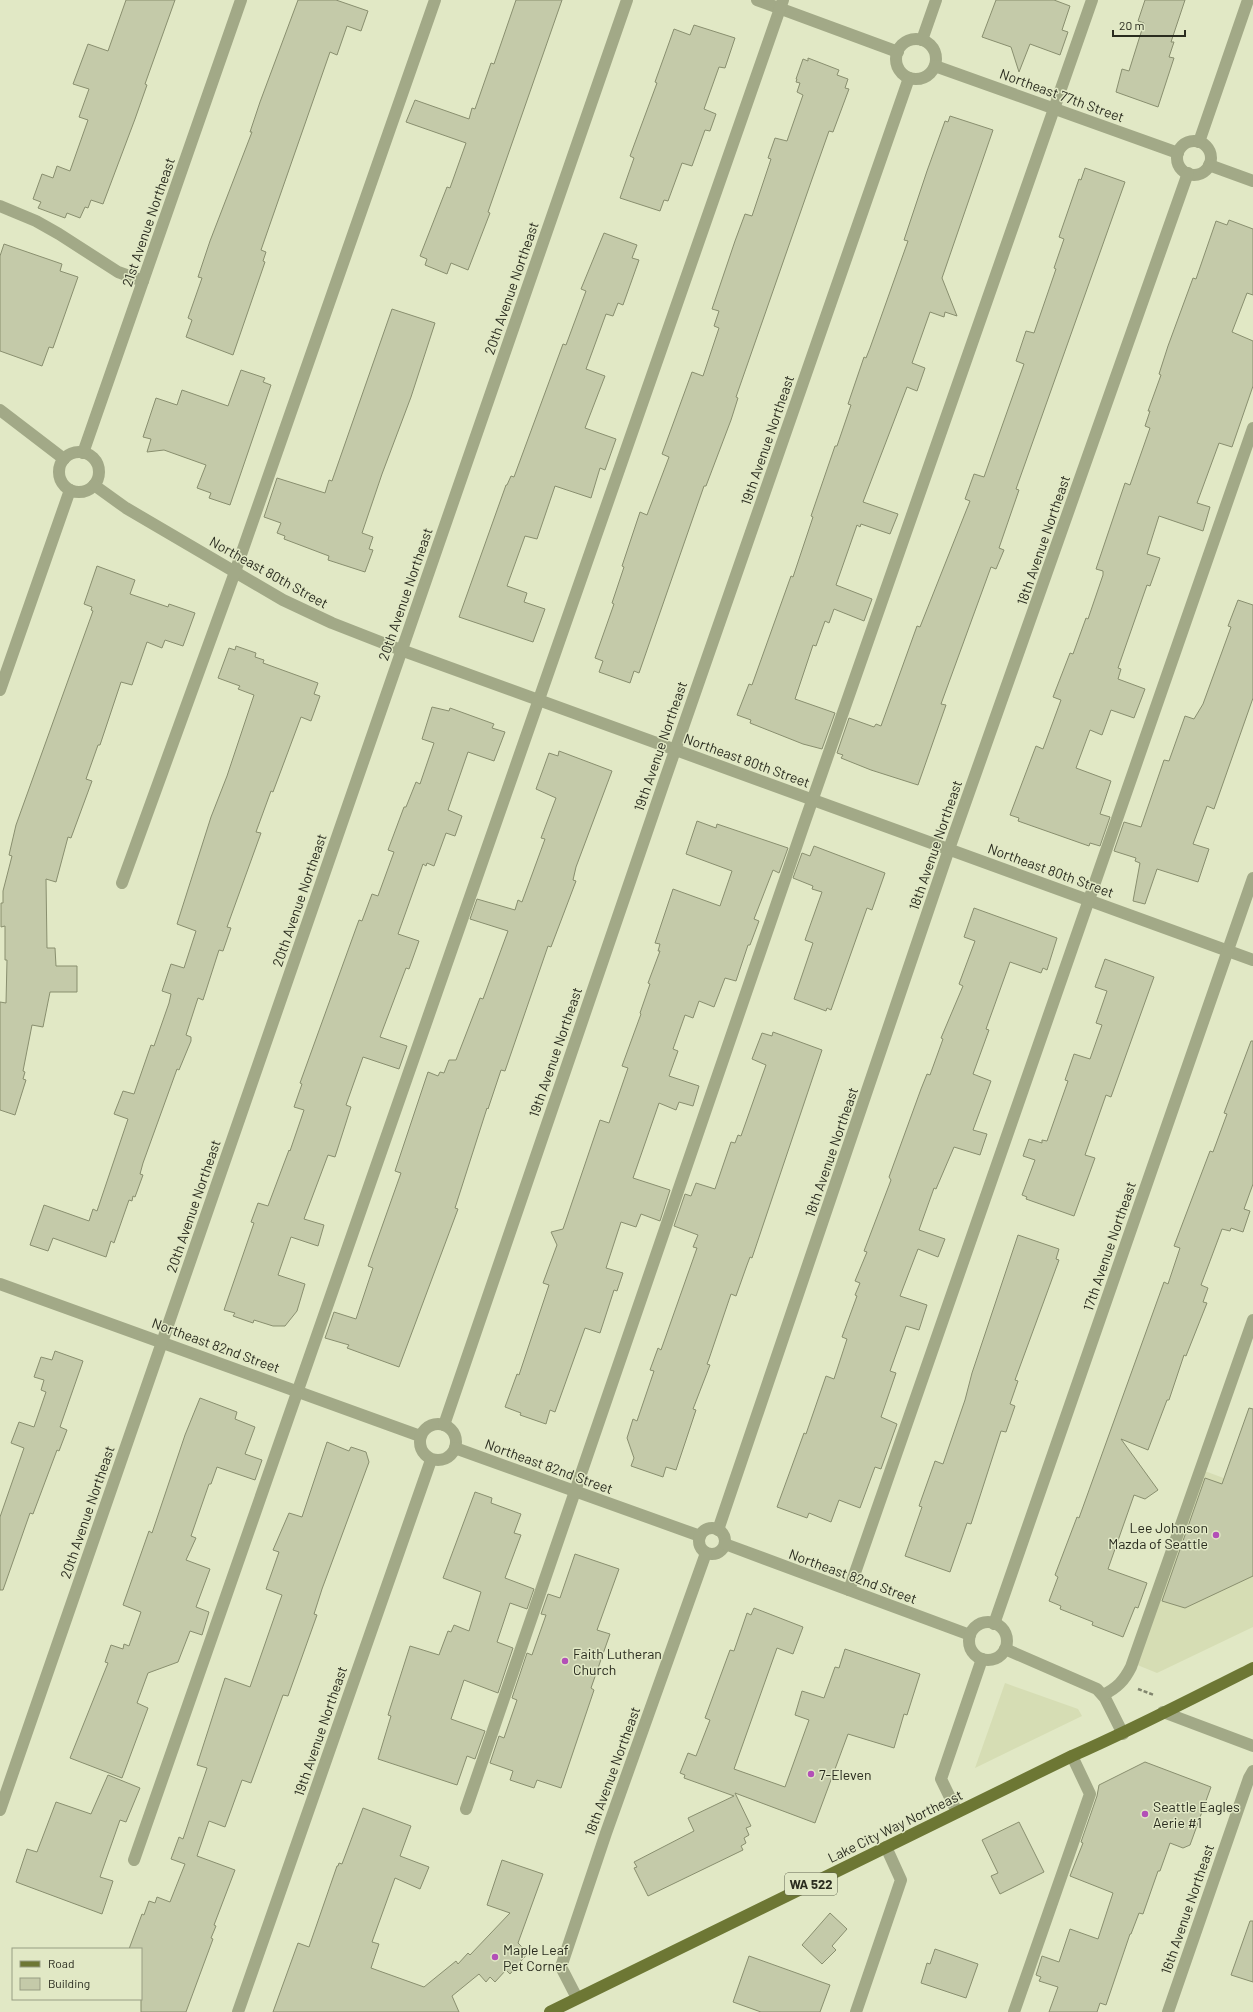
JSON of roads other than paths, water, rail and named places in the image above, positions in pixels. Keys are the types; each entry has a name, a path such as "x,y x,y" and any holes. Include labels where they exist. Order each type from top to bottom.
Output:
{"main road":[{"name":"Lake City Way Northeast","path":"550,2012 1072,1756 1123,1734 1163,1712 1253,1668"}],"street":[{"name":"21st Avenue Northeast","path":"83,453 241,0"},
{"path":"122,882 235,572 435,0"},
{"name":"20th Avenue Northeast","path":"0,1810 627,0"},
{"path":"757,0 782,4 898,52"},
{"path":"922,40 936,0"},
{"path":"466,1809 574,1491 813,800 1092,0"},
{"path":"1199,142 1248,0"},
{"path":"134,1860 782,4"},
{"path":"909,40 922,40 934,48 936,55 935,66 930,74 925,78 918,80 909,78 897,68 896,61 898,52 903,44 909,40"},
{"name":"Northeast 77th Street","path":"935,66 1178,153"},
{"name":"19th Avenue Northeast","path":"444,1425 675,749 909,78"},
{"path":"1192,141 1199,142 1207,148 1210,154 1209,165 1201,173 1188,173 1178,165 1178,153 1186,143 1192,141"},
{"path":"1209,165 1253,181"},
{"name":"18th Avenue Northeast","path":"718,1530 950,849 1188,173"},
{"path":"0,206 59,234 118,272 143,281"},
{"path":"0,410 64,459"},
{"path":"850,1590 1088,900 1253,428"},
{"path":"75,452 83,453 93,459 97,464 98,477 94,485 85,491 79,492 70,490 62,484 59,478 59,471 64,459 75,452"},
{"name":"Northeast 80th Street","path":"94,485 126,508 283,600 332,623 401,650 1253,960"},
{"path":"0,690 70,490"},
{"name":"17th Avenue Northeast","path":"994,1624 1253,878"},
{"name":"Northeast 82nd Street","path":"0,1284 420,1436"},
{"path":"1103,1694 1117,1687 1131,1667 1253,1320"},
{"path":"430,1425 444,1425 452,1430 455,1435 455,1448 453,1452 444,1459 432,1460 422,1452 419,1446 420,1436 425,1428 430,1425"},
{"name":"Northeast 82nd Street","path":"455,1448 700,1536"},
{"name":"19th Avenue Northeast","path":"238,2012 432,1460"},
{"path":"706,1529 718,1530 724,1536 725,1544 718,1554 706,1553 699,1544 700,1536 706,1529"},
{"name":"Northeast 82nd Street","path":"725,1544 970,1635"},
{"name":"18th Avenue Northeast","path":"577,1998 561,1967 606,1833 706,1553"},
{"path":"980,1624 994,1624 1002,1629 1006,1634 1005,1649 1000,1656 994,1659 982,1659 972,1652 969,1646 970,1635 980,1624"},
{"path":"1005,1649 1088,1684 1103,1694 1123,1734"},
{"path":"957,1812 941,1779 982,1659"},
{"path":"1163,1712 1253,1746"},
{"path":"1014,2012 1090,1794 1072,1756"},
{"name":"16th Avenue Northeast","path":"1168,2012 1246,1786 1253,1771"},
{"path":"856,2012 901,1880 886,1847"}],"place":[{"name":"Lee Johnson Mazda of Seattle","path":"1216,1535"},
{"name":"Faith Lutheran Church","path":"565,1661"},
{"name":"7-Eleven","path":"811,1774"},
{"name":"Seattle Eagles Aerie #1","path":"1145,1814"},
{"name":"Maple Leaf Pet Corner","path":"495,1957"}]}
